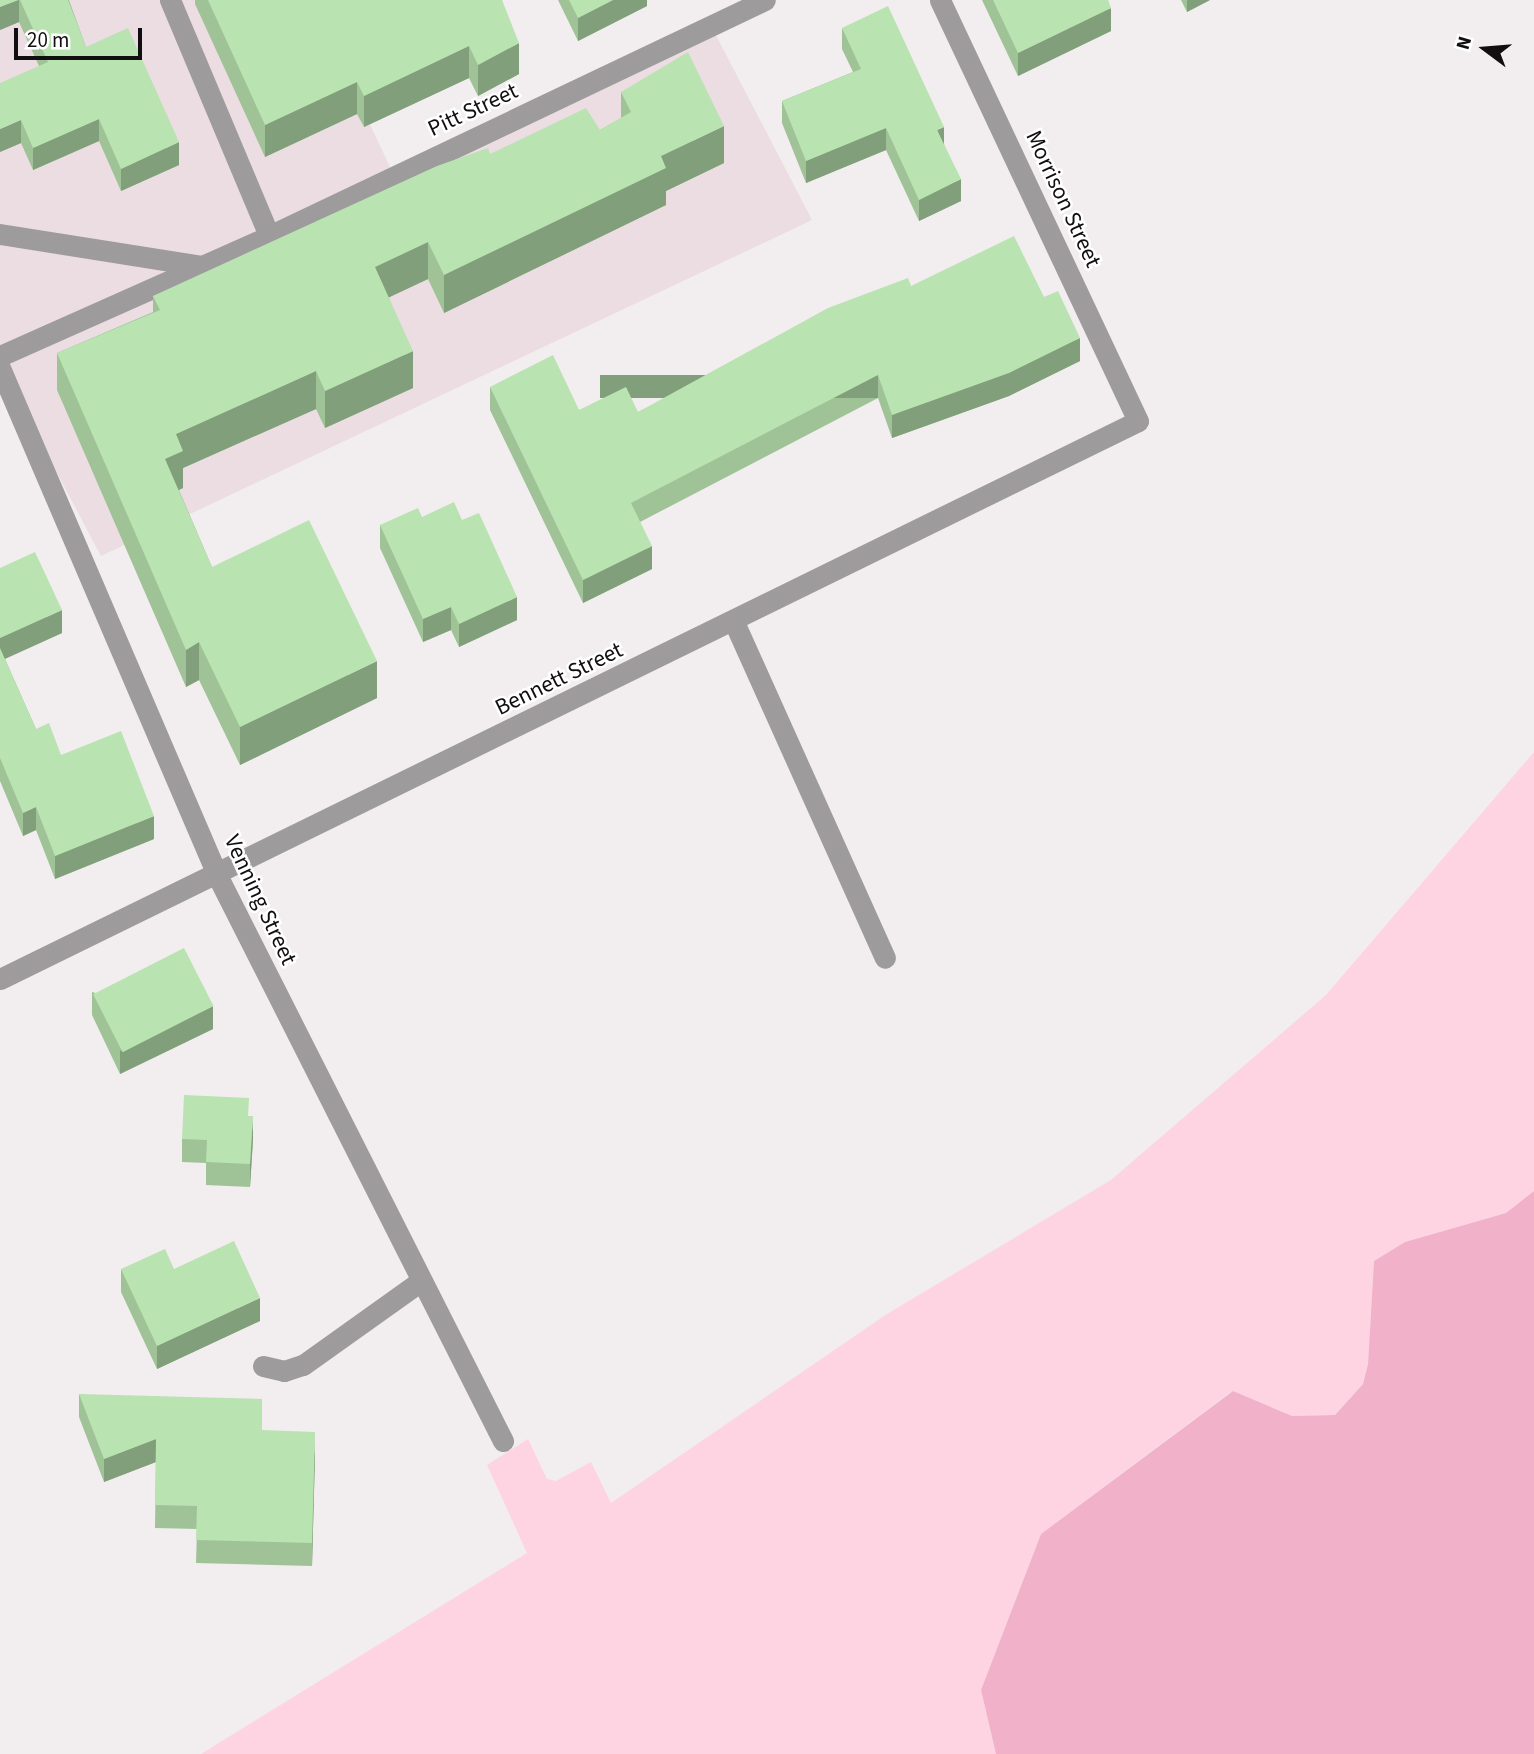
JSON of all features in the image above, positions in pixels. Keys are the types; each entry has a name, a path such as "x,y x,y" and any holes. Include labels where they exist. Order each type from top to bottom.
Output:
{"street":[{"path":"170,0 269,236"},
{"name":"Pitt Street","path":"0,356 269,236 765,0"},
{"name":"Morrison Street","path":"940,0 1138,421"},
{"path":"0,234 202,266"},
{"name":"Venning Street","path":"0,368 218,877 418,1283 503,1441"},
{"name":"Bennett Street","path":"0,979 218,877 1138,421"},
{"path":"734,622 885,958"},
{"path":"263,1366 284,1371 303,1366 418,1283"}],"shaded area":[{"path":"0,0 311,0 391,169 708,20 812,220 101,556 0,365"},
{"path":"1534,752 1534,1191 1506,1213 1405,1242 1374,1261 1368,1363 1363,1384 1335,1415 1292,1416 1232,1391 1041,1534 981,1690 996,1754 201,1754 527,1553 487,1465 528,1439 547,1479 556,1481 591,1462 611,1503 887,1314 1111,1180 1326,995"},
{"path":"1534,1191 1534,1754 996,1754 981,1690 1041,1534 1233,1391 1292,1416 1335,1415 1363,1384 1368,1364 1374,1261 1405,1242 1506,1213"}],"building":[{"path":"0,0 18,0 0,7"},
{"path":"20,0 68,0 86,47 128,28 179,142 121,169 99,119 33,148 21,120 0,129 0,83 48,62"},
{"path":"208,0 502,0 519,43 478,65 469,46 364,96 357,82 265,125"},
{"path":"569,0 613,0 578,18"},
{"path":"993,0 1108,0 1111,8 1018,53"},
{"path":"888,6 944,127 937,130 961,179 919,200 886,128 806,161 782,101 861,69 842,28"},
{"path":"688,52 724,126 661,156 666,168 444,275 428,242 375,267 413,351 325,391 316,371 176,434 183,451 165,459 212,567 309,520 377,661 240,727 199,642 186,650 57,353 160,310 153,296 437,166 488,148 490,154 586,108 600,130 631,112 621,92"},
{"path":"1014,236 1044,297 1058,291 1080,338 1009,373 892,415 878,375 631,503 652,546 583,580 490,387 553,355 579,410 626,387 638,412 828,308 908,278 911,286"},
{"path":"454,502 462,520 479,513 517,597 459,624 451,607 423,619 380,525 418,508 422,517"},
{"path":"35,552 62,610 0,638 0,568"},
{"path":"0,648 36,729 49,723 61,755 121,731 154,816 55,856 36,807 23,813 0,758"},
{"path":"184,948 214,1006 123,1052 93,994"},
{"path":"184,1095 249,1098 248,1116 253,1116 250,1164 206,1162 207,1140 182,1139"},
{"path":"234,1241 260,1298 157,1346 121,1269 165,1249 174,1269"},
{"path":"79,1394 262,1399 262,1430 315,1432 312,1543 196,1540 197,1506 155,1505 156,1439 104,1459"}]}
